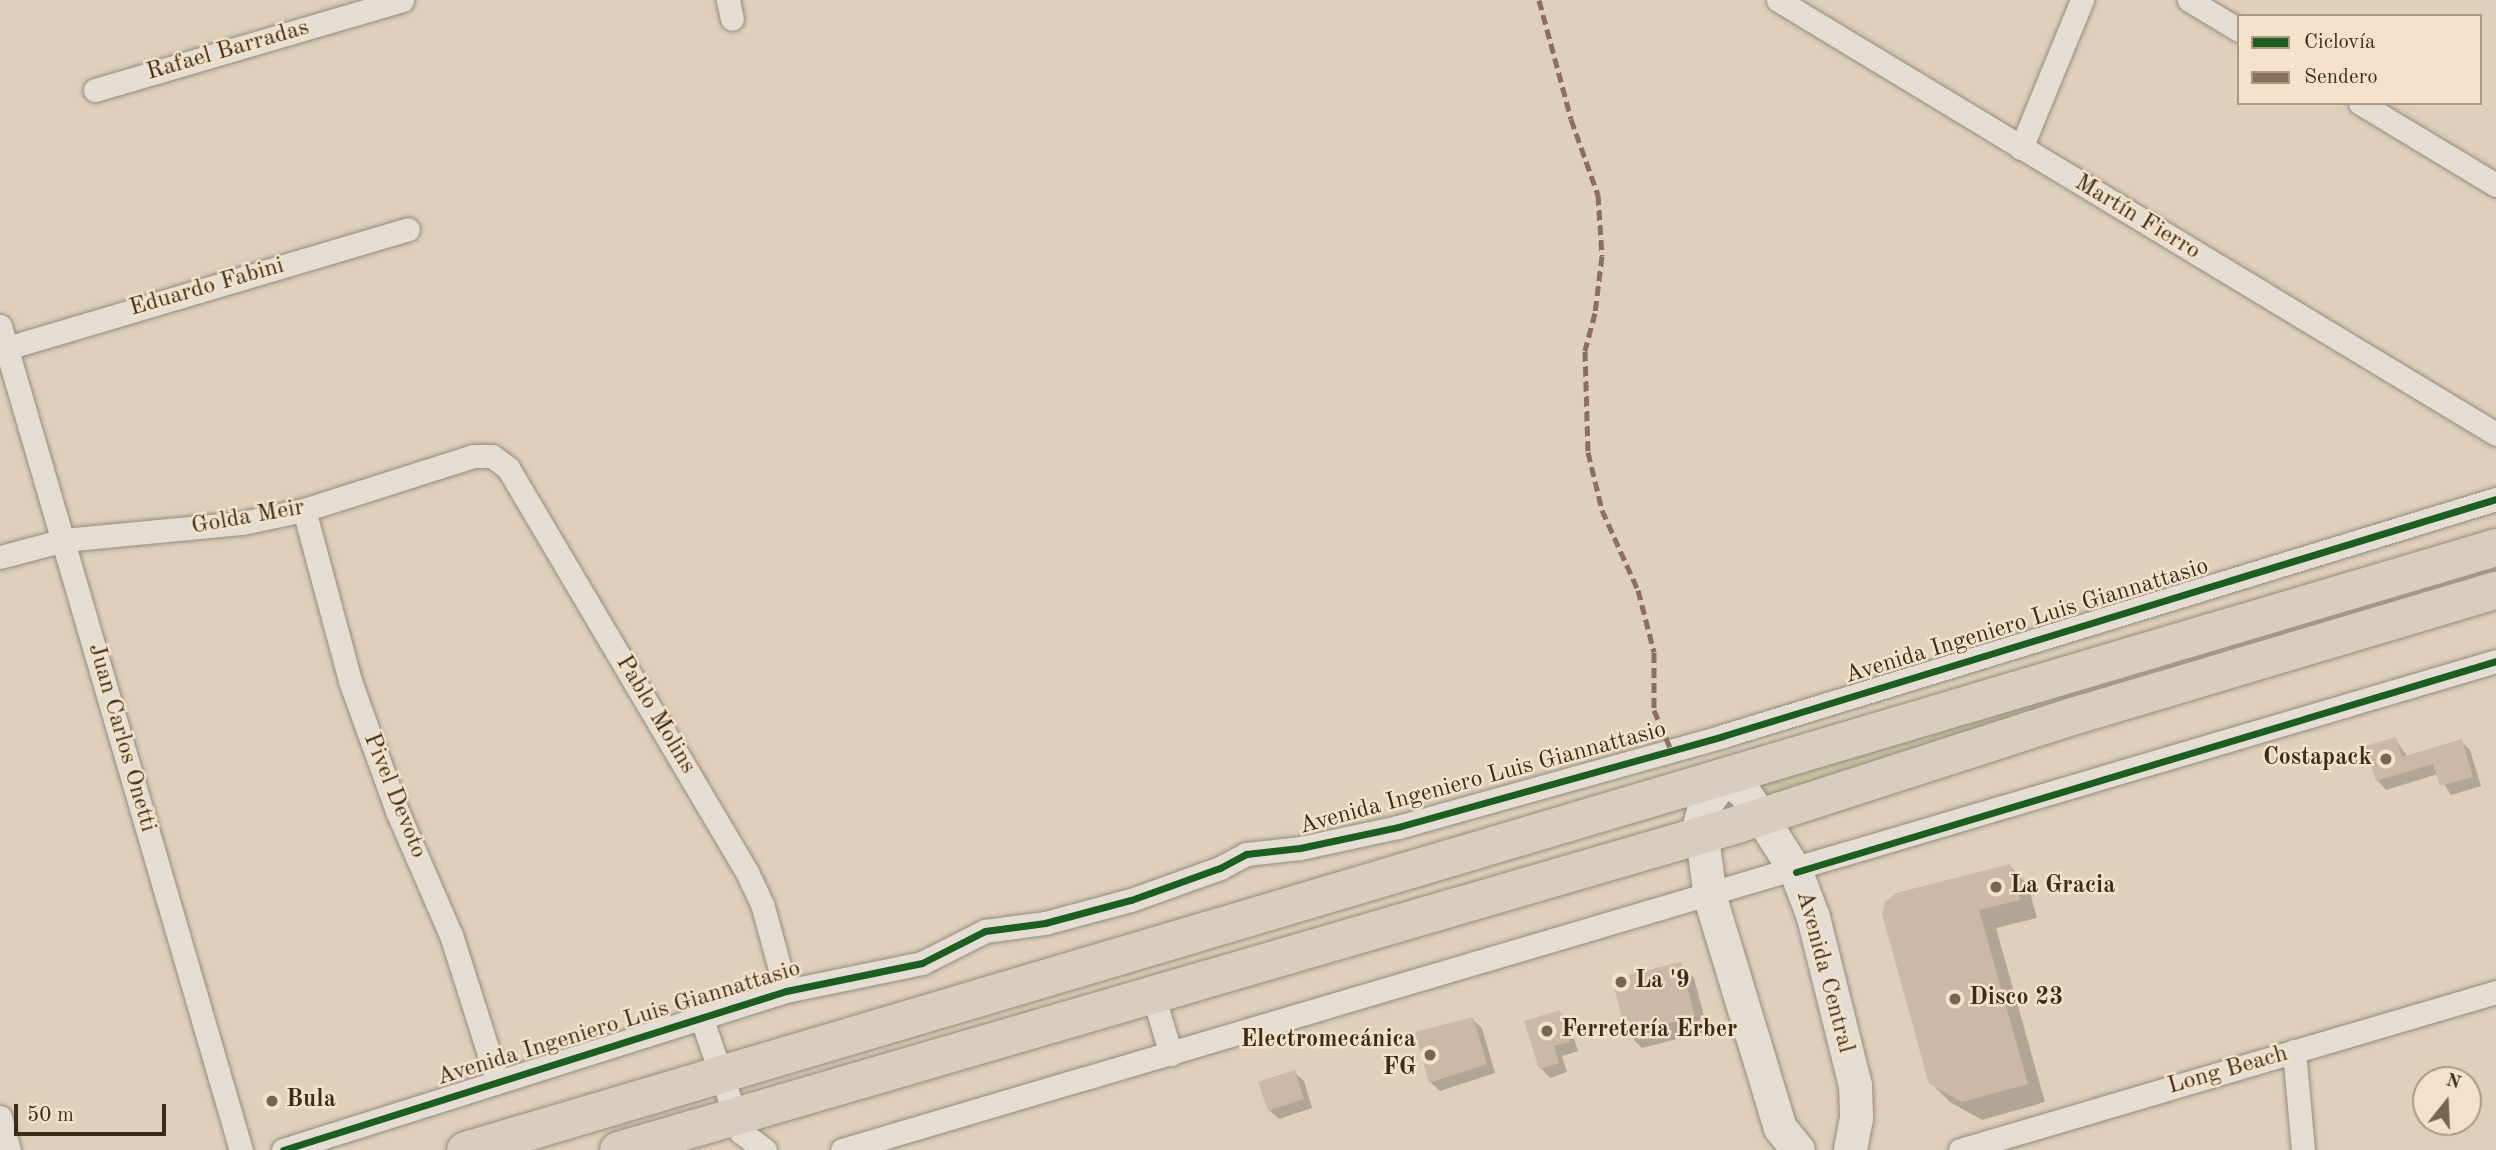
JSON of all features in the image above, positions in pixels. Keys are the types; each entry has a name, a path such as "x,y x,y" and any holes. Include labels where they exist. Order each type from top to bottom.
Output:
{"main road":[{"path":"465,1150 2496,547"},
{"path":"618,1150 737,1133 1152,992 1762,817 2072,716 2496,590"}],"street":[{"name":"Rafael Barradas","path":"95,90 402,0"},
{"name":"Martín Fierro","path":"1778,0 2496,435"},
{"path":"2021,148 2082,0"},
{"path":"2189,0 2237,29"},
{"path":"2363,105 2496,185"},
{"name":"Eduardo Fabini","path":"3,337 408,229"},
{"name":"Juan Carlos Onetti","path":"3,337 241,1150"},
{"name":"Golda Meir","path":"0,557 64,540 242,523 304,510 473,456 492,456"},
{"name":"Pablo Molins","path":"492,456 508,468 741,860 763,906 786,991"},
{"name":"Avenida Ingeniero Luis Giannattasio","path":"283,1150 497,1079 786,991 922,964 985,931 1045,923 1131,900 1220,868 1246,854 1300,848 1398,827 1723,736 2496,499"},
{"name":"Pivel Devoto","path":"304,510 350,681 397,811 452,935 497,1079"},
{"path":"842,1150 1796,872 2496,662"},
{"path":"1723,736 1724,777 1704,806 1699,835 1710,897 1780,1128 1798,1150"},
{"name":"Avenida Central","path":"1724,777 1744,792 1762,817 1796,872 1813,916 1855,1085 1856,1118 1850,1150"},
{"path":"1152,992 1171,1054"},
{"name":"Long Beach","path":"1961,1150 2496,992"},
{"path":"701,1017 722,1074 737,1133 765,1150"},
{"path":"2294,1051 2303,1150"},
{"path":"0,1117 9,1150"}],"green space":[{"path":"2496,559 2496,579 1755,801 1744,788"}],"building":[{"path":"2396,737 2402,757 2462,739 2473,777 2440,786 2433,764 2376,781 2365,746"},
{"name":"Disco 23","path":"2010,864 2020,900 1979,910 2028,1084 1962,1102 1929,1084 1882,914 1885,902 1896,893"},
{"path":"1681,962 1695,1017 1626,1034 1612,979"},
{"name":"Ferretería Erber","path":"1560,1010 1570,1042 1554,1046 1559,1063 1539,1069 1524,1021"},
{"path":"1473,1017 1487,1064 1429,1083 1415,1032"},
{"path":"1295,1070 1304,1099 1268,1111 1258,1082"}],"marked path":[{"path":"1539,0 1571,119 1598,195 1602,256 1595,313 1585,351 1588,452 1602,510 1638,590 1654,652 1654,710 1671,750"}],"cycle path":[{"path":"283,1150 786,991 922,963 985,931 1045,923 1131,900 1220,868 1246,854 1300,848 1398,827 1723,736 2496,499"},
{"path":"1796,872 2496,661"}],"place":[{"name":"Costapack","path":"2386,759"},
{"name":"La Gracia","path":"1996,887"},
{"name":"La '9","path":"1621,982"},
{"name":"Disco 23","path":"1955,999"},
{"name":"Ferretería Erber","path":"1547,1031"},
{"name":"Electromecánica FG","path":"1430,1055"},
{"name":"Bula","path":"272,1101"}]}
